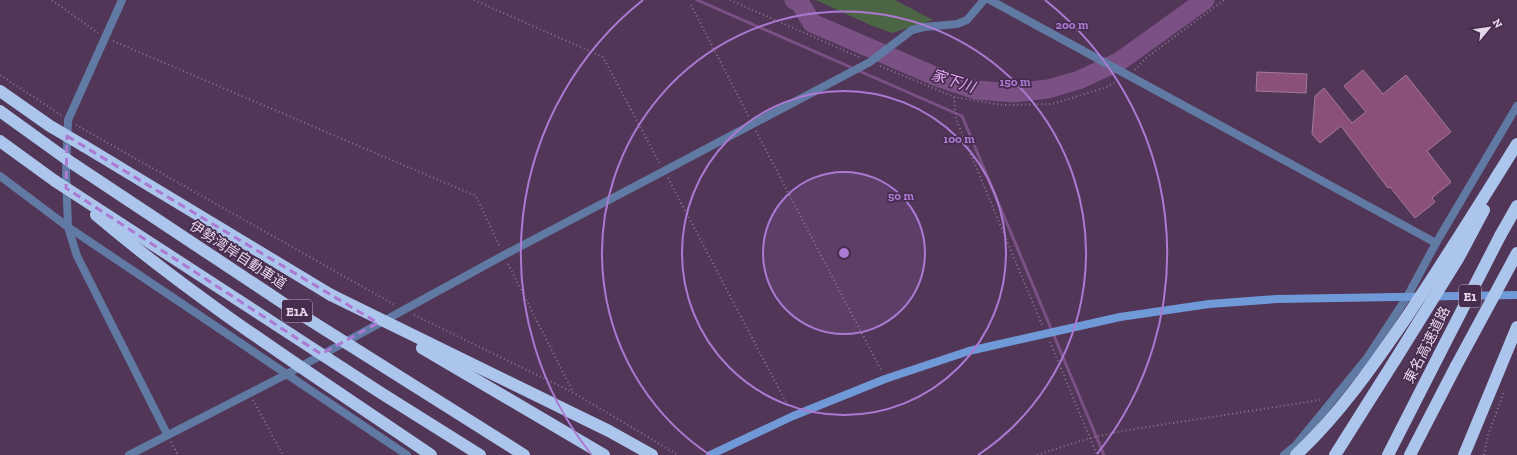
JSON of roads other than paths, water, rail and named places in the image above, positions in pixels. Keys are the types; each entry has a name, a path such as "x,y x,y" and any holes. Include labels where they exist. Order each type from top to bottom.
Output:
{"highway":[{"path":"0,91 50,126 331,295 604,455"},
{"name":"伊勢湾岸自動車道","path":"0,111 72,163 276,298 524,455"},
{"name":"E1A","path":"0,141 55,181 374,389 480,455"},
{"path":"1296,455 1333,416 1370,370 1441,265 1517,144"},
{"path":"1335,455 1459,257 1517,149"},
{"path":"55,181 121,237 223,313 431,455"},
{"name":"東名高速道路","path":"1388,455 1500,236 1517,206"},
{"name":"E1","path":"1410,455 1517,253"},
{"path":"331,295 609,431 652,455"},
{"path":"1464,455 1517,328"},
{"path":"1472,455 1492,389"}],"street":[{"path":"122,0 68,120 66,173 68,227 77,256 167,434"},
{"path":"129,455 167,434 287,374 402,309 870,62 912,30 924,26 957,24 967,20 984,0"},
{"path":"990,0 1436,243"},
{"path":"1284,455 1296,445 1367,358 1407,297 1436,243 1517,106"},
{"path":"0,176 68,227 287,374 397,452 407,455"},
{"path":"710,455 793,416 885,379 969,351 1120,317 1209,304 1277,299 1517,295"}],"waterway":[{"path":"697,0 962,116 1104,455"},
{"name":"家下川","path":"794,0 800,3 812,23 937,77 976,90 1014,93 1048,89 1079,80 1120,61 1205,0"}]}
